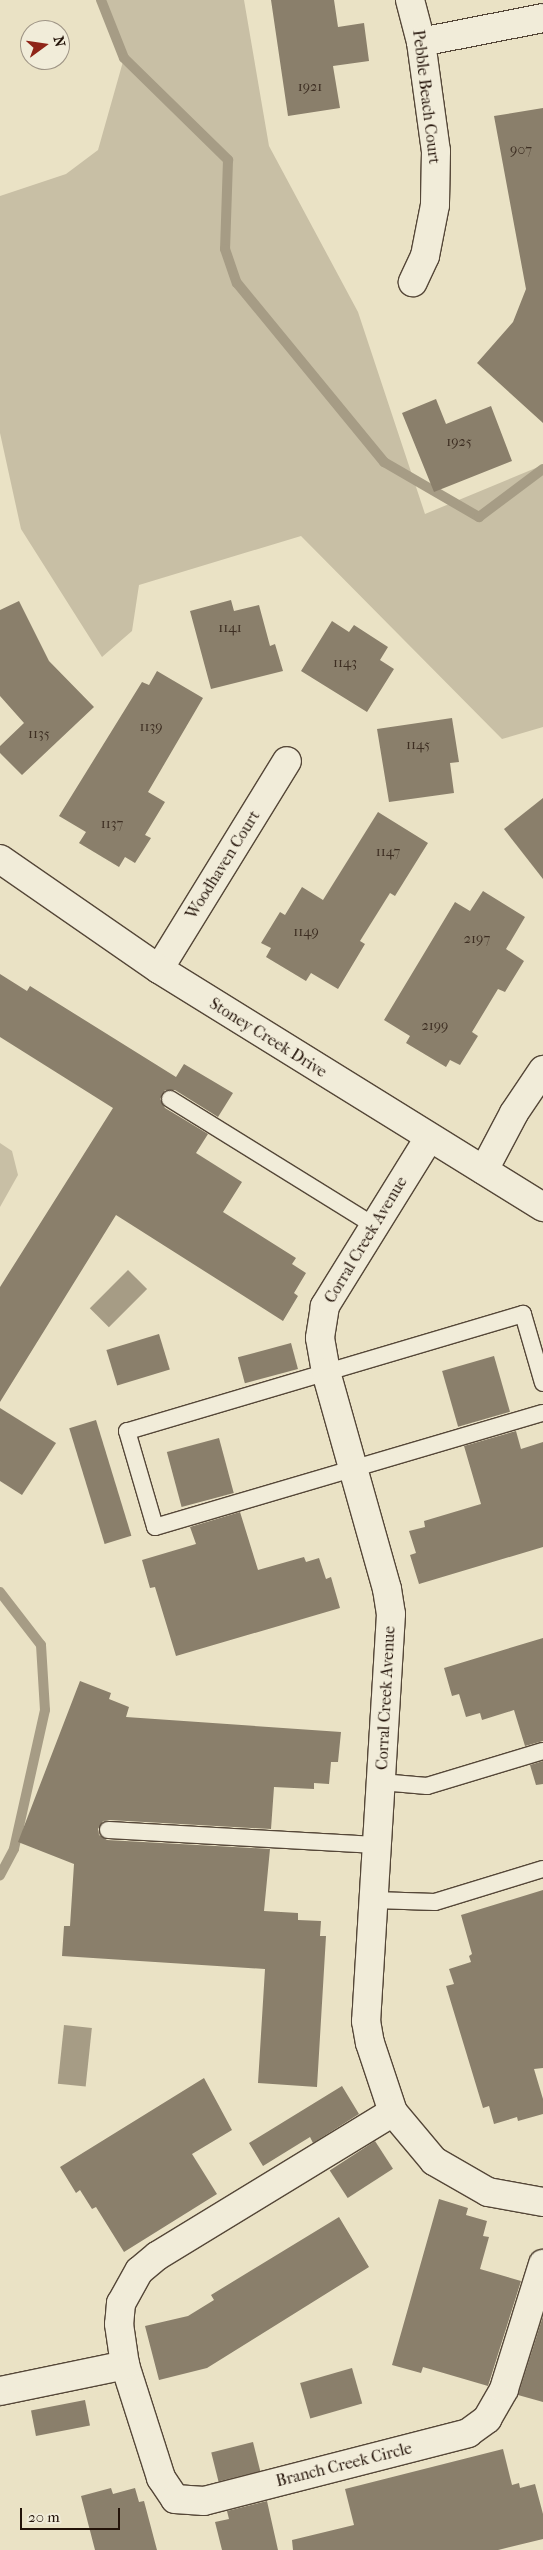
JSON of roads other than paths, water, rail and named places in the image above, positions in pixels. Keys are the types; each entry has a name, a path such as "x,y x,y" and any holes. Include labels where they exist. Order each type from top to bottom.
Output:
{"street":[{"name":"Pebble Beach Court","path":"410,0 421,42 436,151 434,205 425,256 413,282"},
{"path":"421,42 543,18"},
{"name":"Woodhaven Court","path":"159,969 288,761"},
{"name":"Stoney Creek Drive","path":"0,859 159,969 543,1207"},
{"path":"484,1170 514,1113 543,1070"},
{"name":"Corral Creek Avenue","path":"429,1138 325,1306 320,1338 326,1372 387,1589 391,1614 366,2021 370,2042 393,2112 434,2161 488,2192 543,2202"},
{"name":"Branch Creek Circle","path":"393,2112 157,2256 139,2271 121,2303 119,2324 125,2365 160,2478 175,2499 204,2501 468,2433 488,2420 504,2389 543,2264"},
{"path":"0,2391 125,2365"}],"lane":[{"path":"170,1099 375,1226"},
{"path":"543,1383 523,1314 127,1431 155,1527 543,1413"},
{"path":"381,1782 427,1786 543,1751"},
{"path":"108,1830 377,1845"},
{"path":"374,1900 435,1902 543,1869"}],"waterway":[{"path":"101,0 124,58 228,160 225,249 237,283 384,462 479,517 543,469"},
{"path":"0,1592 41,1645 45,1710 14,1849 0,1875"}]}
